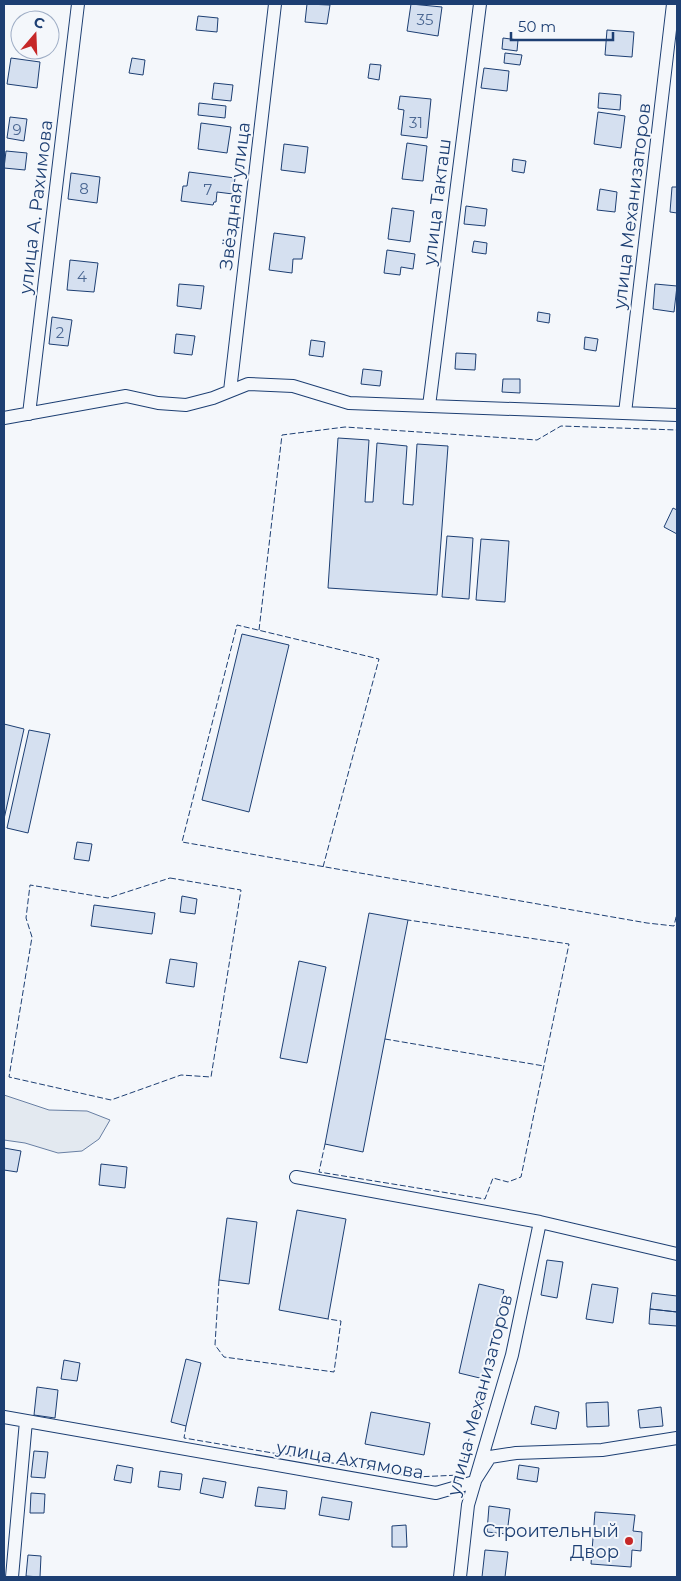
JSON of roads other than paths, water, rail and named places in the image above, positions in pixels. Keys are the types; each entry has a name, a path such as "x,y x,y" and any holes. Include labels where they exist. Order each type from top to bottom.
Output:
{"street":[{"name":"улица А. Рахимова","path":"29,414 78,4"},
{"name":"Звёздная улица","path":"230,391 275,4"},
{"name":"улица Такташ","path":"430,406 480,4"},
{"name":"улица Механизаторов","path":"625,413 673,4"},
{"path":"4,418 126,396 158,403 186,405 213,398 248,384 293,386 349,403 677,415"},
{"path":"296,1177 540,1222 677,1254"},
{"name":"улица Механизаторов","path":"460,1577 468,1505 512,1355 540,1222"},
{"name":"улица Ахтямова","path":"4,1417 436,1493 474,1482"},
{"path":"12,1577 26,1421"},
{"path":"474,1482 490,1456 516,1453 602,1450 677,1438"}],"place":[{"name":"Строительный Двор","path":"629,1541"}]}
